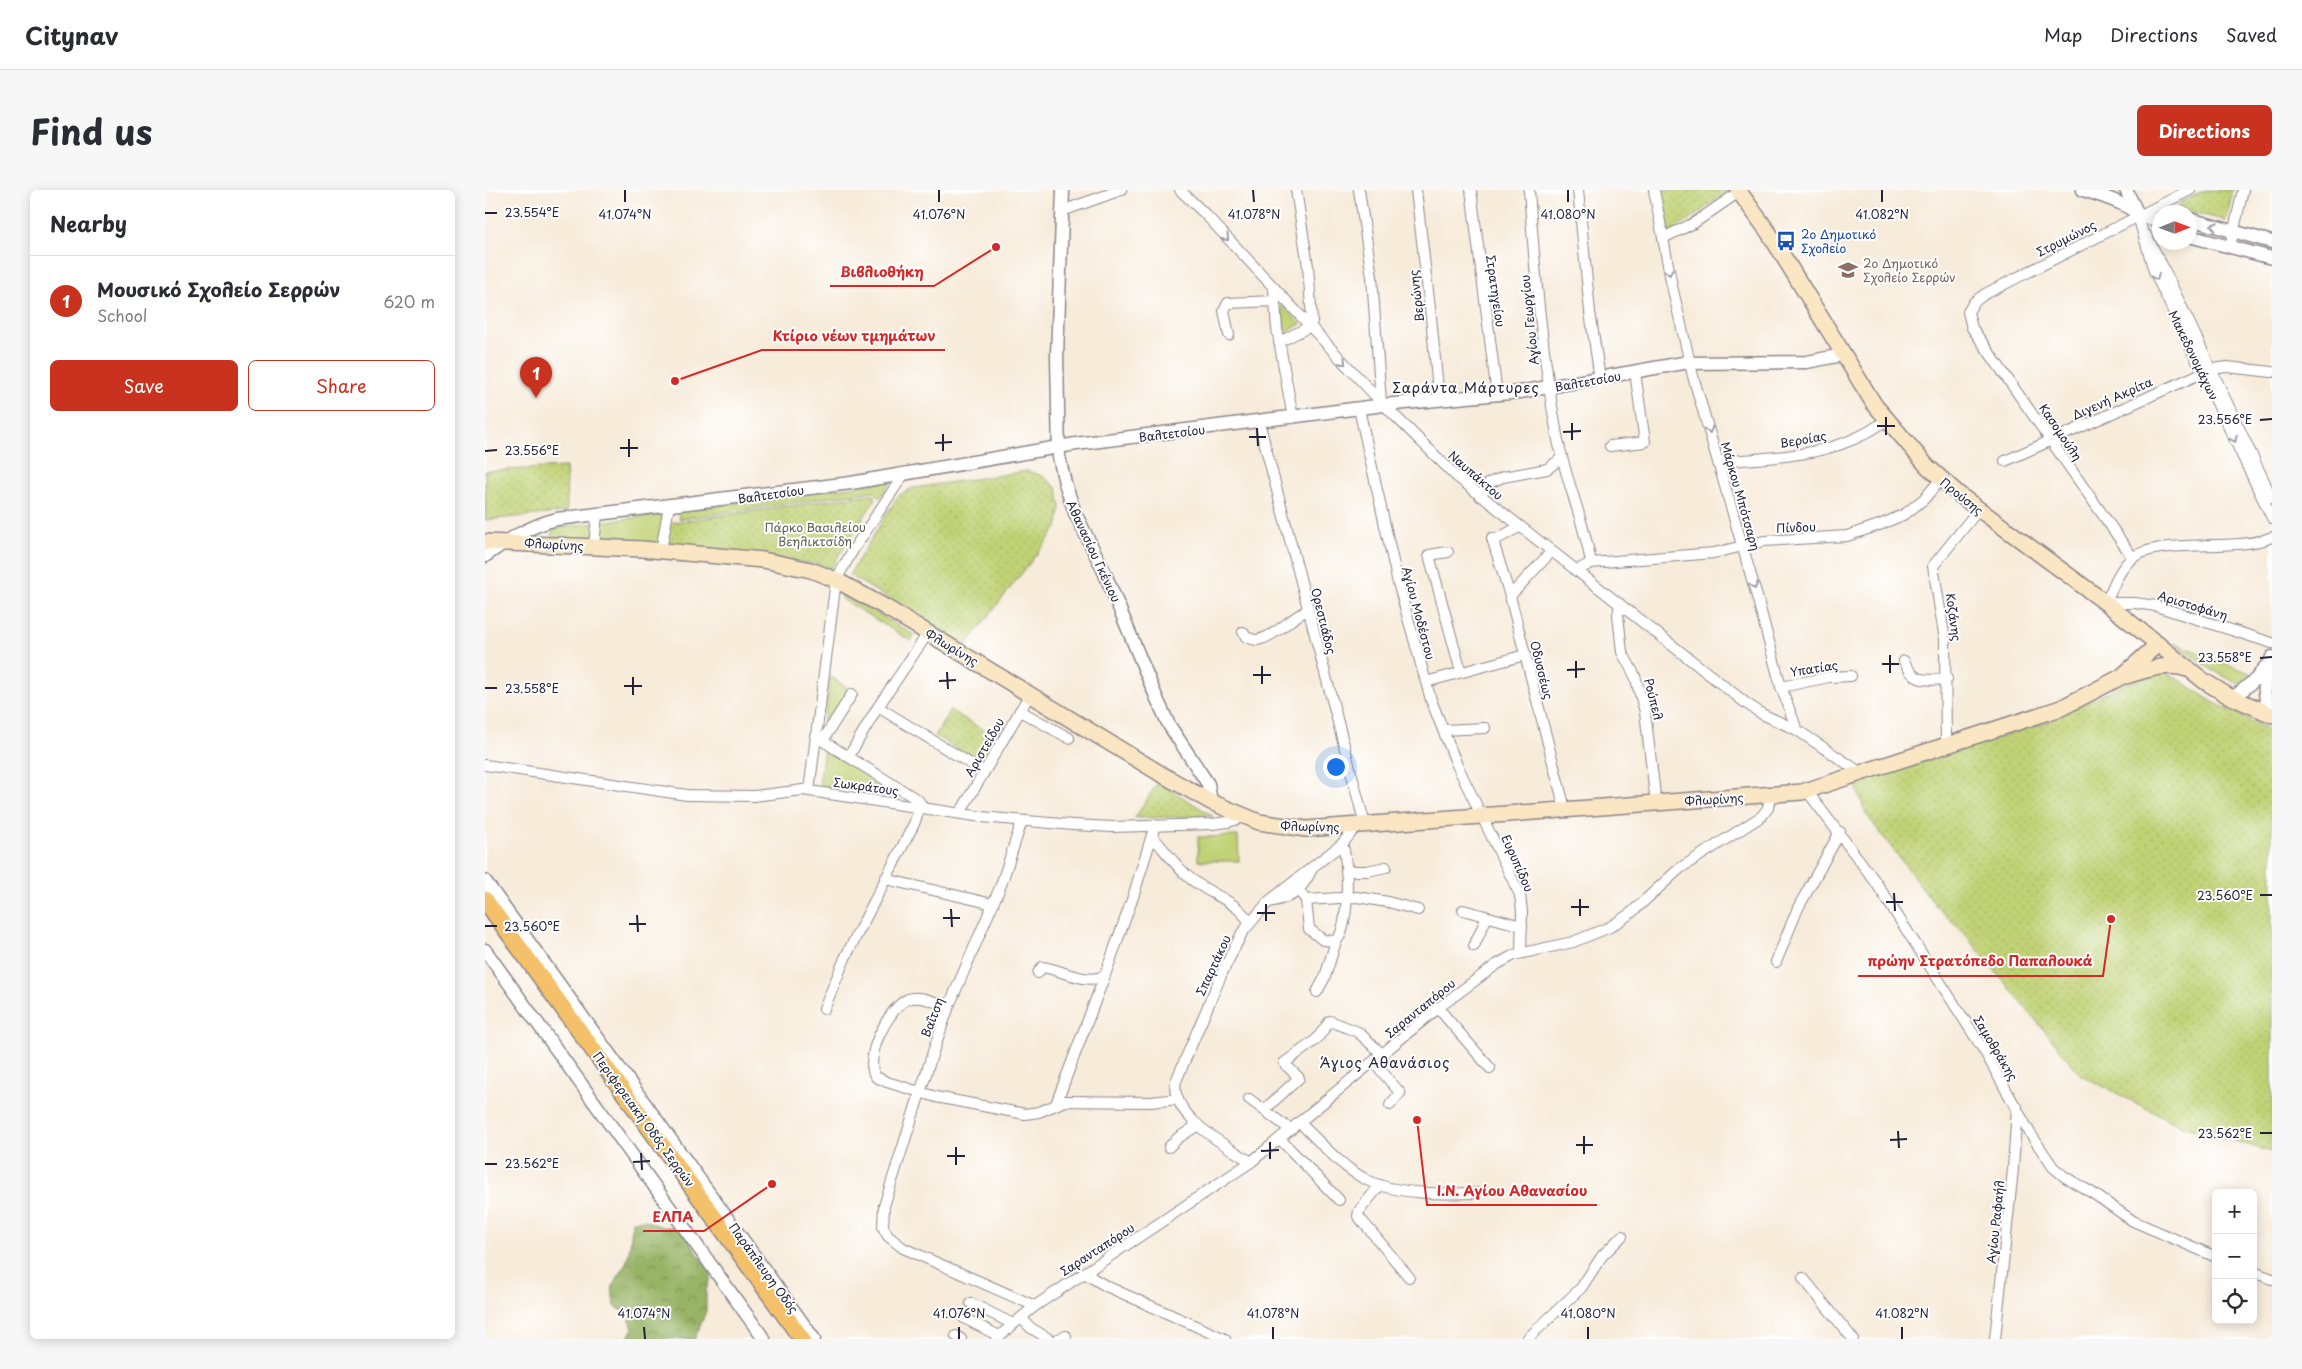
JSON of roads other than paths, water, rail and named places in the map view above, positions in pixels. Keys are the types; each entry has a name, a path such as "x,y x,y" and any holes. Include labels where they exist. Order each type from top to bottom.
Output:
{"main road":[{"name":"Προύσης","path":"1739,191 1769,233 1843,355 1886,420 1941,479 2106,603 2190,671 2233,698 2272,714"},
{"name":"Φλωρίνης","path":"485,542 506,541 661,550 771,561 805,568 836,580 928,633 1159,773 1211,802 1244,817 1266,824 1295,828 1361,826 1481,815 1770,796 1807,791 2051,712 2121,677 2165,666 2176,666 2190,671"},
{"name":"Φλωρίνης","path":"2121,677 2158,644"},
{"name":"Περιφερειακή Οδός Σερρών","path":"485,900 802,1339"}],"street":[{"name":"Αθανασίου Γκένιου","path":"1063,190 1057,328 1059,447 1065,483 1077,518 1103,569 1169,725 1205,780 1211,802"},
{"path":"1062,212 1121,190"},
{"name":"Ναυπάκτου","path":"1180,190 1205,214 1383,404 1444,464 1480,496 1747,704 1768,717 1797,730"},
{"path":"1279,342 1309,327 1312,321 1311,294 1296,190"},
{"path":"1359,190 1373,284 1383,404"},
{"name":"Βερώνης","path":"1416,190 1439,400"},
{"name":"Στρατηγείου","path":"1471,190 1497,395"},
{"name":"Αγίου Γεωργίου","path":"1529,190 1549,388 1562,458 1585,536 1591,564"},
{"path":"1578,190 1591,320 1600,379"},
{"name":"Μάρκου Μπότσαρη","path":"1654,190 1690,362 1743,545 1781,687 1797,730"},
{"path":"2083,190 2137,214 2152,218"},
{"path":"2126,190 2143,230 2163,267 2207,370 2272,498"},
{"name":"Στρυμώνος","path":"1968,321 1968,310 1980,297 2137,214 2190,190"},
{"path":"2230,247 2243,190"},
{"path":"1663,238 1694,223 1739,191"},
{"path":"2197,221 2272,242"},
{"path":"2197,238 2272,258"},
{"path":"1274,289 1279,342 1293,418"},
{"path":"1229,335 1224,311 1228,302 1274,302"},
{"name":"Κασομούλη","path":"1968,321 2133,558"},
{"name":"Βαλτετσίου","path":"506,541 544,522 821,487 1059,447 1293,418 1383,404 1497,395 1549,388 1690,362 1800,362 1825,360 1843,355"},
{"path":"2207,370 2227,367 2272,372"},
{"name":"Διγενή Ακρίτα","path":"2005,461 2049,439 2207,370"},
{"name":"Μακεδονομάχων","path":"2207,370 2272,518"},
{"path":"1610,446 1645,442 1635,372"},
{"name":"Αγίου Μοδέστου","path":"1359,409 1397,579 1425,682 1443,730 1481,815"},
{"name":"Βεροίας","path":"1718,462 1801,454 1824,449 1863,436 1886,420"},
{"name":"Ορεστιάδος","path":"1259,422 1361,826"},
{"path":"1480,496 1489,483 1503,478 1547,469 1562,458"},
{"path":"809,791 819,738 836,580 853,550 904,474"},
{"name":"Πίνδου","path":"1576,571 1591,564 1714,553 1763,541 1831,538 1854,534 1891,521 1911,510 1941,479"},
{"path":"661,550 669,506"},
{"name":"Κοζάνης","path":"1946,746 1947,679 1943,619 1933,564 1979,509"},
{"path":"593,546 597,514"},
{"name":"Οδυσσέως","path":"1519,527 1492,540 1509,596 1565,809"},
{"path":"2106,603 2119,574 2133,558 2141,553 2157,549 2250,542 2272,537"},
{"path":"485,556 506,541"},
{"path":"1448,552 1429,555 1461,672"},
{"path":"1509,596 1551,552"},
{"name":"Αριστοφάνη","path":"2106,603 2135,603 2156,606 2272,643"},
{"name":"Ρούπελ","path":"1620,604 1618,615 1622,652 1635,676 1645,712 1656,803"},
{"path":"1243,632 1246,637 1257,640 1271,634 1295,616 1308,610"},
{"path":"849,756 878,707 928,633"},
{"path":"1425,682 1525,655"},
{"path":"2233,698 2256,680 2271,658"},
{"path":"2271,658 2265,676 2264,692 2272,714"},
{"path":"1904,661 1911,673 1917,678 1947,679"},
{"name":"Υπατίας","path":"1781,687 1829,677 1851,676"},
{"path":"819,738 851,694"},
{"name":"Αριστείδου","path":"961,813 1030,694"},
{"path":"878,707 985,772"},
{"path":"1020,711 1069,738"},
{"path":"1443,730 1485,728"},
{"path":"1797,730 1861,773"},
{"path":"819,738 918,800 921,806 914,824 845,958 823,1009"},
{"name":"Σωκράτους","path":"485,765 687,795 754,796 809,791 1022,821 1154,831 1229,822 1244,817"},
{"name":"Σαμοθράκης","path":"1807,791 1864,864 1967,1024 2017,1107 2030,1133 2048,1160 2065,1177 2133,1221 2212,1255"},
{"name":"Σαρανταπόρου","path":"998,1337 1035,1306 1251,1162 1438,1008 1497,965 1521,953 1573,942 1617,923 1679,868 1762,816 1768,808 1770,796"},
{"name":"Ευρυπίδου","path":"1481,815 1519,891 1522,905 1521,953"},
{"name":"Βαΐτση","path":"1022,821 993,904 949,1006 884,1206 883,1227 887,1236 903,1248 1035,1306"},
{"name":"Σπαρτάκου","path":"1177,1099 1175,1087 1184,1060 1233,947 1268,902 1342,844 1361,826"},
{"path":"1154,831 1197,884 1232,902 1243,911 1250,923"},
{"path":"1056,1104 1133,897 1154,831"},
{"path":"1776,962 1798,908 1840,832"},
{"path":"1317,992 1325,978 1336,941 1343,928 1346,871 1345,852 1342,844"},
{"path":"1268,902 1287,898 1299,891 1314,865"},
{"path":"1346,871 1367,871 1386,868"},
{"path":"885,880 993,904"},
{"name":"Παράπλευρη Οδός","path":"485,881 814,1339"},
{"path":"1299,891 1306,900 1309,930 1323,940 1336,941"},
{"path":"1306,900 1346,898 1377,900 1418,910"},
{"path":"1463,910 1522,926"},
{"path":"1474,946 1487,916"},
{"path":"485,950 764,1339"},
{"path":"1038,973 1042,967 1054,968 1081,978 1096,979 1105,975"},
{"path":"949,1006 924,999 907,1000 894,1009 881,1030 876,1044 873,1067 876,1077 920,1092 1025,1114 1039,1112 1056,1104 1071,1101 1151,1102 1177,1099 1187,1115 1198,1125 1251,1162"},
{"path":"1438,1008 1490,1068"},
{"path":"1264,1110 1299,1078 1284,1063 1316,1040 1330,1021 1358,1032 1383,1055"},
{"path":"1374,1062 1400,1093 1390,1105"},
{"path":"1249,1099 1291,1130"},
{"name":"Αγίου Ραφαήλ","path":"1995,1339 2013,1169 2017,1107"},
{"path":"1300,1123 1347,1167 1367,1180 1380,1185 1425,1194 1477,1193"},
{"path":"1169,1147 1178,1138 1198,1125"},
{"path":"2014,1137 2030,1133"},
{"path":"1280,1139 1339,1200"},
{"path":"1380,1185 1360,1210 1358,1216 1409,1277"},
{"path":"1527,1339 1581,1288 1605,1252 1622,1236"},
{"path":"1084,1273 1107,1286 1225,1339"},
{"path":"2257,1273 2272,1279"},
{"path":"1803,1278 1853,1339"},
{"path":"971,1303 1017,1321 1049,1339"},
{"path":"964,1318 998,1337"}],"place":[{"name":"2ο Δημοτικό Σχολείο","path":"1786,241"},
{"name":"Βιβλιοθήκη","path":"996,247"},
{"name":"2ο Δημοτικό Σχολείο Σερρών","path":"1848,270"},
{"name":"Κτίριο νέων τμημάτων","path":"675,381"},
{"name":"Μουσικό Σχολείο Σερρών","path":"536,398"},
{"name":"πρώην Στρατόπεδο Παπαλουκά","path":"2111,919"},
{"name":"Ι.Ν. Αγίου Αθανασίου","path":"1417,1120"},
{"name":"ΕΛΠΑ","path":"772,1184"}],"district":[{"name":"Σαράντα Μάρτυρες","path":"1466,387"},
{"name":"Άγιος Αθανάσιος","path":"1385,1062"}],"park label":[{"name":"Πάρκο Βασιλείου Βεηλικτσίδη","path":"815,534"}]}
